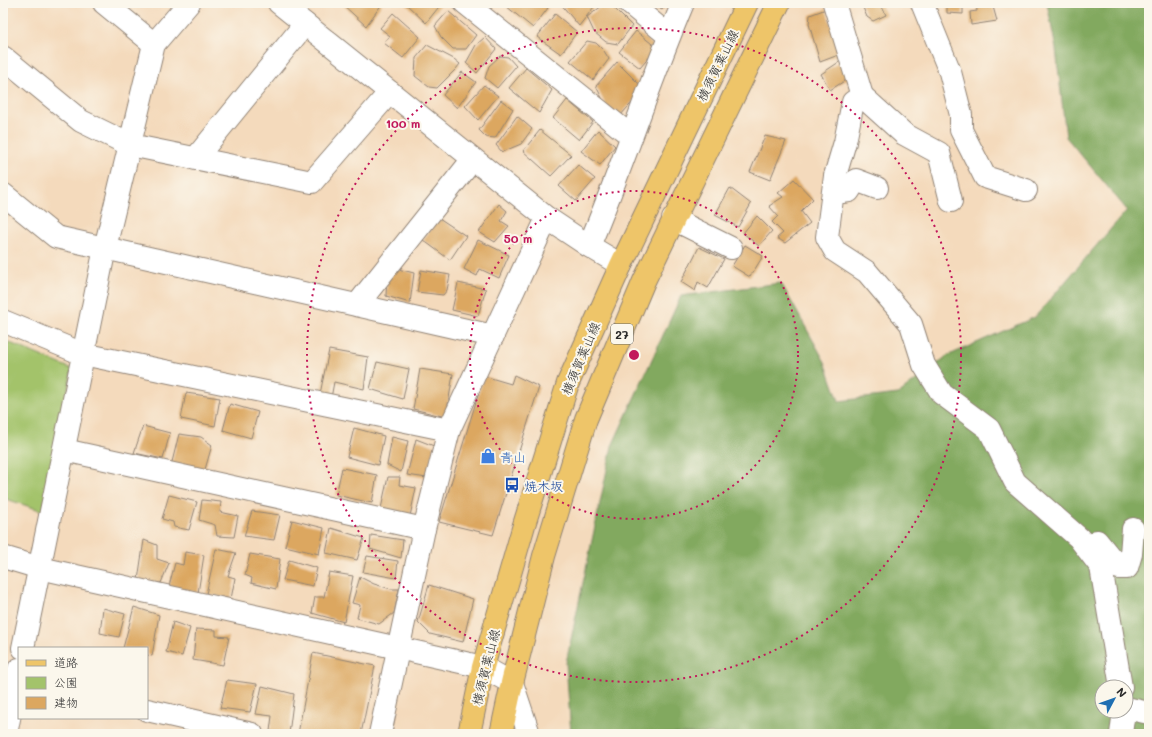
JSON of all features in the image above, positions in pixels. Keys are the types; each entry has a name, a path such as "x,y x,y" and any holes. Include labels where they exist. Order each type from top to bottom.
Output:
{"main road":[{"name":"横須賀葉山線","path":"469,734 483,668 524,525 568,383 621,265 747,3"},
{"name":"27","path":"501,734 512,682 544,556 586,419 644,281 779,3"}],"street":[{"path":"104,3 154,44"},
{"path":"23,647 105,248 154,44 189,3"},
{"path":"279,3 547,218 621,265"},
{"path":"465,3 631,136"},
{"path":"629,3 669,36"},
{"path":"589,246 608,201 631,136 683,3"},
{"path":"834,3 862,96 904,134 940,152 951,201"},
{"path":"922,3 950,72 961,115 961,130 985,177 1026,190"},
{"path":"195,159 305,24"},
{"path":"3,57 81,121 130,145 312,182 390,92"},
{"path":"862,96 853,102 845,142 835,176 827,237 835,251 867,272 911,324 924,366 942,394 989,429 1015,482 1079,538 1101,567 1120,679"},
{"path":"357,305 473,159"},
{"path":"835,176 842,192 849,191 856,180 877,188"},
{"path":"3,194 56,237 493,336"},
{"path":"380,734 424,529 449,430 547,218"},
{"path":"673,219 731,248"},
{"path":"3,321 83,354 449,430"},
{"path":"64,450 424,529"},
{"path":"1079,538 1094,537 1119,568 1127,568 1131,554 1133,529"},
{"path":"3,557 40,568 483,668 512,682 529,734"},
{"path":"6,734 14,677"},
{"path":"148,710 252,734"},
{"path":"1134,710 1149,713"},
{"path":"1121,734 1123,719"}],"green space":[{"path":"1047,3 1149,3 1149,734 571,734 566,663 612,446 681,296 781,283 825,362 839,401 898,394 947,356 1035,317 1127,210 1066,137 1056,49"},
{"path":"3,340 72,369 43,511 3,498"}],"building":[{"path":"341,3 380,3 382,4 366,26"},
{"path":"405,3 442,3 426,23"},
{"path":"480,3 496,3 488,12"},
{"path":"508,3 542,3 548,8 533,28 506,6"},
{"path":"560,3 597,3 579,26"},
{"path":"654,3 668,3 662,10"},
{"path":"861,3 880,3 886,15 873,21 867,17"},
{"path":"947,3 963,3 963,14 947,13"},
{"path":"976,3 992,3 997,21 971,25 970,12 977,11"},
{"path":"602,6 612,6 632,26 618,44 606,42 594,32 587,17"},
{"path":"826,9 841,54 820,62 809,24 810,15"},
{"path":"448,11 476,35 466,49 453,49 441,37 435,26"},
{"path":"393,13 420,37 403,58 384,43 390,36 380,28"},
{"path":"555,14 577,32 561,54 537,37"},
{"path":"636,31 657,48 640,68 619,52"},
{"path":"485,37 496,49 477,73 466,63 476,45"},
{"path":"587,41 596,43 609,59 593,80 570,61"},
{"path":"427,45 454,59 460,64 437,88 429,87 415,76 416,58"},
{"path":"500,56 508,57 516,66 497,88 485,78 489,66"},
{"path":"842,60 854,75 830,90 821,74"},
{"path":"617,62 641,86 638,96 619,117 606,106 596,86"},
{"path":"526,68 552,90 539,113 509,88"},
{"path":"462,72 476,82 457,108 443,95"},
{"path":"484,85 498,96 478,120 465,106"},
{"path":"501,100 513,109 495,138 486,137 479,130"},
{"path":"567,100 593,122 579,140 553,118"},
{"path":"517,116 532,129 521,144 502,152 496,145"},
{"path":"540,130 571,155 551,176 523,151"},
{"path":"598,130 615,146 600,165 581,151"},
{"path":"765,136 786,141 770,180 750,172"},
{"path":"578,165 595,179 576,201 559,186"},
{"path":"794,179 813,199 801,211 810,223 785,243 777,238 783,233 772,222 778,216 769,206 783,197 778,193"},
{"path":"730,188 751,204 738,227 715,215"},
{"path":"499,204 507,211 501,221 509,226 495,242 479,232"},
{"path":"757,216 772,231 759,246 743,233"},
{"path":"439,218 466,236 450,260 423,240"},
{"path":"478,240 509,255 499,278 480,269 477,276 464,269"},
{"path":"745,245 763,256 750,277 732,266"},
{"path":"699,247 724,259 708,288 698,282 695,291 681,282"},
{"path":"394,268 414,273 410,303 386,296 387,276"},
{"path":"421,270 450,275 447,290 443,295 417,292"},
{"path":"458,283 486,289 478,316 452,310"},
{"path":"329,350 368,357 364,389 334,382 331,398 320,394"},
{"path":"377,362 409,369 403,399 370,389"},
{"path":"420,369 453,374 446,417 413,409"},
{"path":"514,375 539,387 493,535 439,522 484,376 511,384"},
{"path":"186,393 220,398 215,426 181,419"},
{"path":"230,404 258,412 251,438 223,430"},
{"path":"143,426 170,433 163,459 134,453"},
{"path":"354,428 384,436 378,465 347,457"},
{"path":"179,434 201,437 212,445 204,473 171,466"},
{"path":"392,437 408,441 401,472 387,465"},
{"path":"416,439 434,446 427,478 407,475"},
{"path":"342,468 377,475 372,503 336,495"},
{"path":"388,477 400,477 399,485 416,488 409,521 380,513"},
{"path":"169,495 197,502 189,530 174,527 173,522 162,519"},
{"path":"202,500 221,502 220,512 238,516 234,537 217,536 215,525 199,520"},
{"path":"252,511 280,515 274,540 244,536"},
{"path":"292,520 324,528 319,554 285,546"},
{"path":"331,528 364,538 357,560 326,553"},
{"path":"371,535 403,540 401,558 370,549"},
{"path":"144,540 157,545 157,559 169,563 161,583 138,580"},
{"path":"216,549 236,553 228,576 235,578 231,599 206,594"},
{"path":"185,552 204,555 198,593 169,586 175,563 183,565"},
{"path":"250,554 280,559 276,589 251,583 252,578 245,575"},
{"path":"367,556 398,561 396,578 363,572"},
{"path":"289,560 317,568 313,586 283,580"},
{"path":"329,572 353,576 344,622 312,613 315,597 324,597"},
{"path":"360,577 374,584 391,589 399,589 394,613 379,624 357,618 360,605 352,603"},
{"path":"429,585 473,599 463,642 430,634 418,622"},
{"path":"134,607 159,615 152,656 148,655 148,647 123,647"},
{"path":"103,608 125,614 119,637 100,633"},
{"path":"173,622 190,628 182,656 166,652"},
{"path":"196,629 216,630 216,636 229,637 223,665 193,660"},
{"path":"313,653 375,666 361,734 298,734"},
{"path":"227,680 257,684 250,712 220,708"},
{"path":"262,686 294,694 289,734 270,731 272,716 256,714"}],"place":[{"name":"青山","path":"488,456"},
{"name":"焼木坂","path":"512,485"}]}
